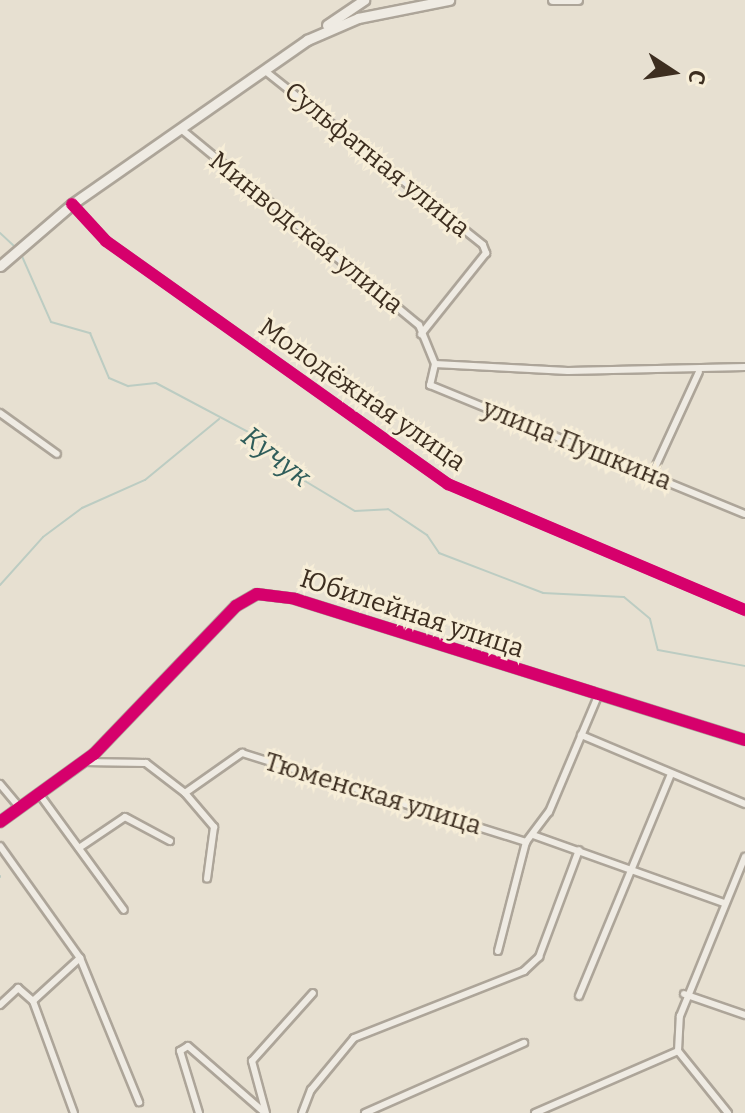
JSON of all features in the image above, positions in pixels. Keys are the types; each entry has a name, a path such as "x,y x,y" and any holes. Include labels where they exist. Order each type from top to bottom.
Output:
{"main road":[{"path":"0,266 72,204 364,0"},
{"path":"432,0 446,0"},
{"path":"307,40 358,18 446,0"}],"street":[{"path":"553,0 578,0"},
{"name":"Сульфатная улица","path":"264,70 486,253 421,334"},
{"name":"Минводская улица","path":"181,129 421,334 435,364"},
{"name":"Молодёжная улица","path":"72,204 106,241 448,484 745,610"},
{"path":"435,364 699,372 745,367"},
{"name":"улица Пушкина","path":"435,364 430,385 745,514"},
{"path":"652,474 699,372"},
{"path":"0,413 57,454"},
{"name":"Юбилейная улица","path":"0,822 84,762 236,606 257,594 295,599 745,740"},
{"path":"498,951 526,842 533,835 598,696"},
{"path":"581,735 745,804"},
{"name":"Тюменская улица","path":"185,793 242,753 526,842"},
{"path":"84,762 146,763 185,793 214,827 207,879"},
{"path":"579,996 671,774"},
{"path":"0,784 20,808"},
{"path":"40,795 124,910"},
{"path":"79,848 125,817 170,841"},
{"path":"533,835 724,903"},
{"path":"0,846 80,958 139,1102"},
{"path":"302,1113 311,1090 354,1038 524,971 539,957 579,850"},
{"path":"728,1113 678,1051 684,994 745,857"},
{"path":"33,1001 80,958"},
{"path":"0,1005 18,988 33,1001 74,1113"},
{"path":"265,1113 252,1061 313,993"},
{"path":"684,994 745,1015"},
{"path":"365,1113 524,1043"},
{"path":"199,1113 180,1051 192,1047 265,1113"},
{"path":"535,1113 678,1051"}],"waterway":[{"name":"Кучук","path":"0,233 15,247"},
{"name":"Кучук","path":"21,254 51,322 90,333 109,378 128,386 156,383 267,442 280,466 355,511 388,509 427,535 439,553 543,593 624,597 650,619 658,650 745,666"},
{"path":"0,585 43,537 82,508 145,480 219,419"}],"cycle path":[{"path":"72,204 106,241 448,484 745,610"},
{"path":"0,822 94,754 236,606 257,594 295,599 745,740"}]}
